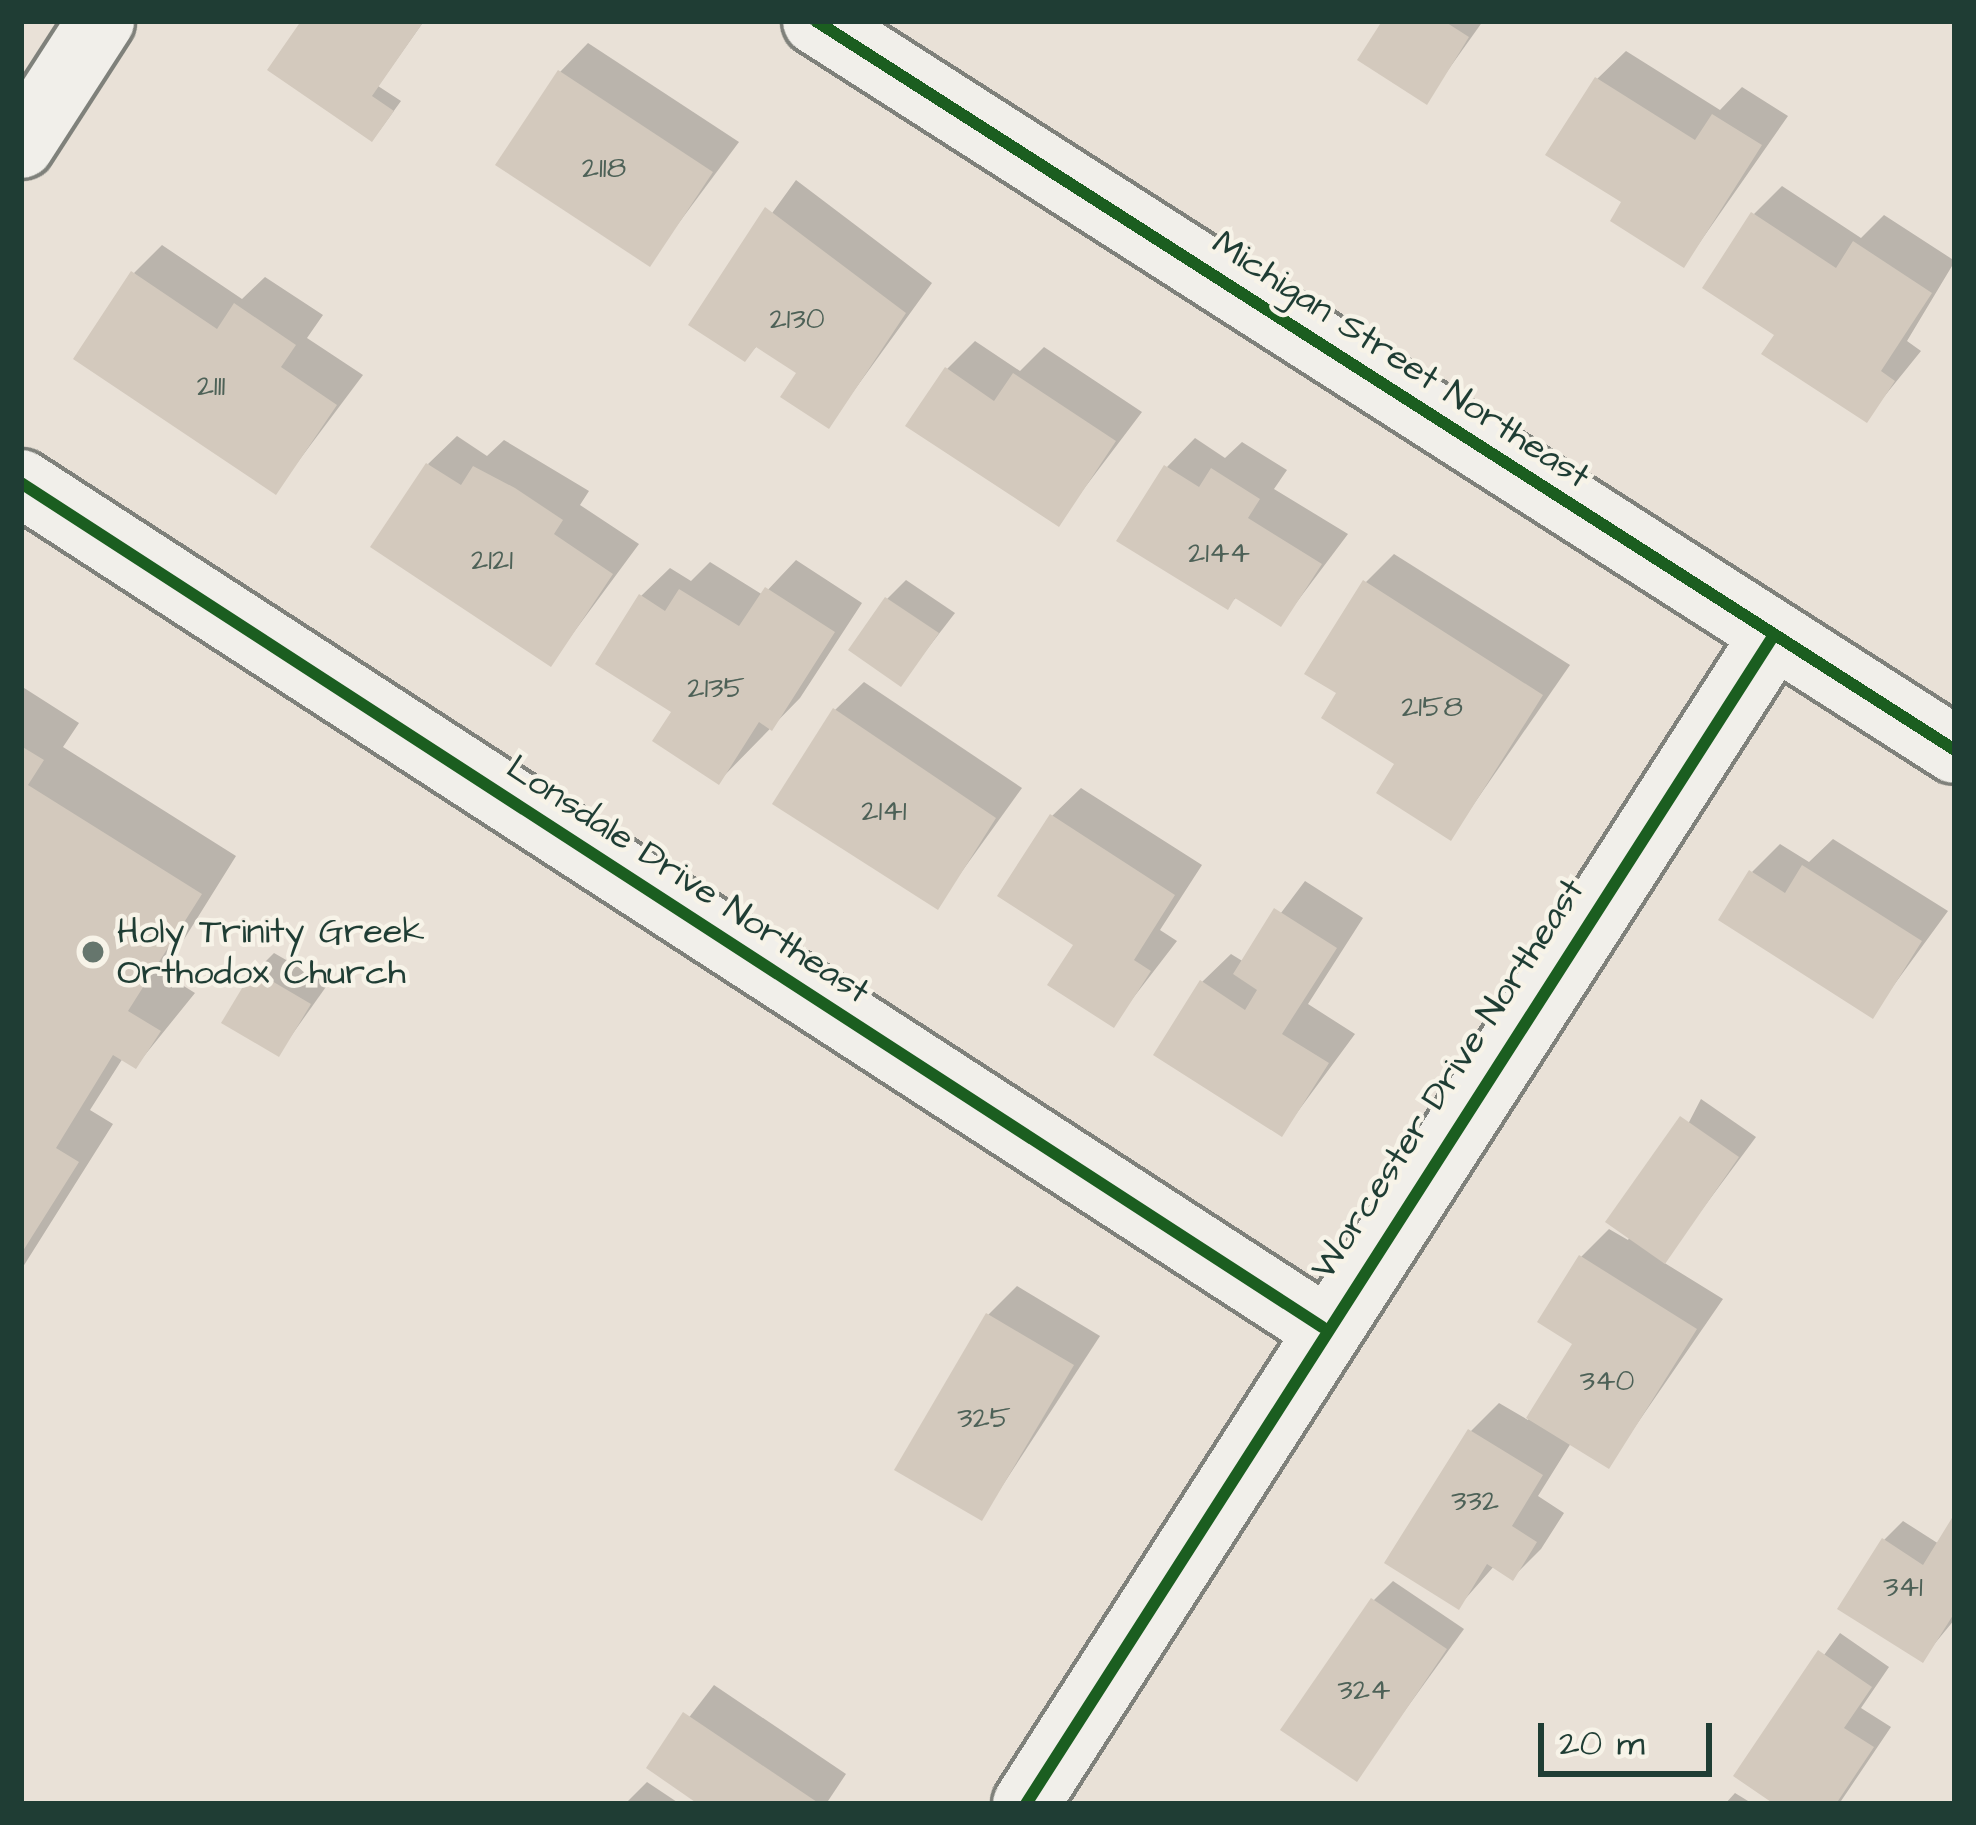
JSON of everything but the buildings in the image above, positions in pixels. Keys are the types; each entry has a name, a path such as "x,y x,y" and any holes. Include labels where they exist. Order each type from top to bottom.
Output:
{"street":[{"path":"21,145 101,21"},
{"name":"Michigan Street Northeast","path":"816,21 1955,750"},
{"name":"Lonsdale Drive Northeast","path":"21,483 1322,1327"},
{"name":"Worcester Drive Northeast","path":"1026,1804 1322,1327 1774,635"}],"cycle path":[{"path":"816,21 1955,750"},
{"path":"21,483 1322,1327"},
{"path":"1026,1804 1774,635"}],"place":[{"name":"Holy Trinity Greek Orthodox Church","path":"93,952"}]}
